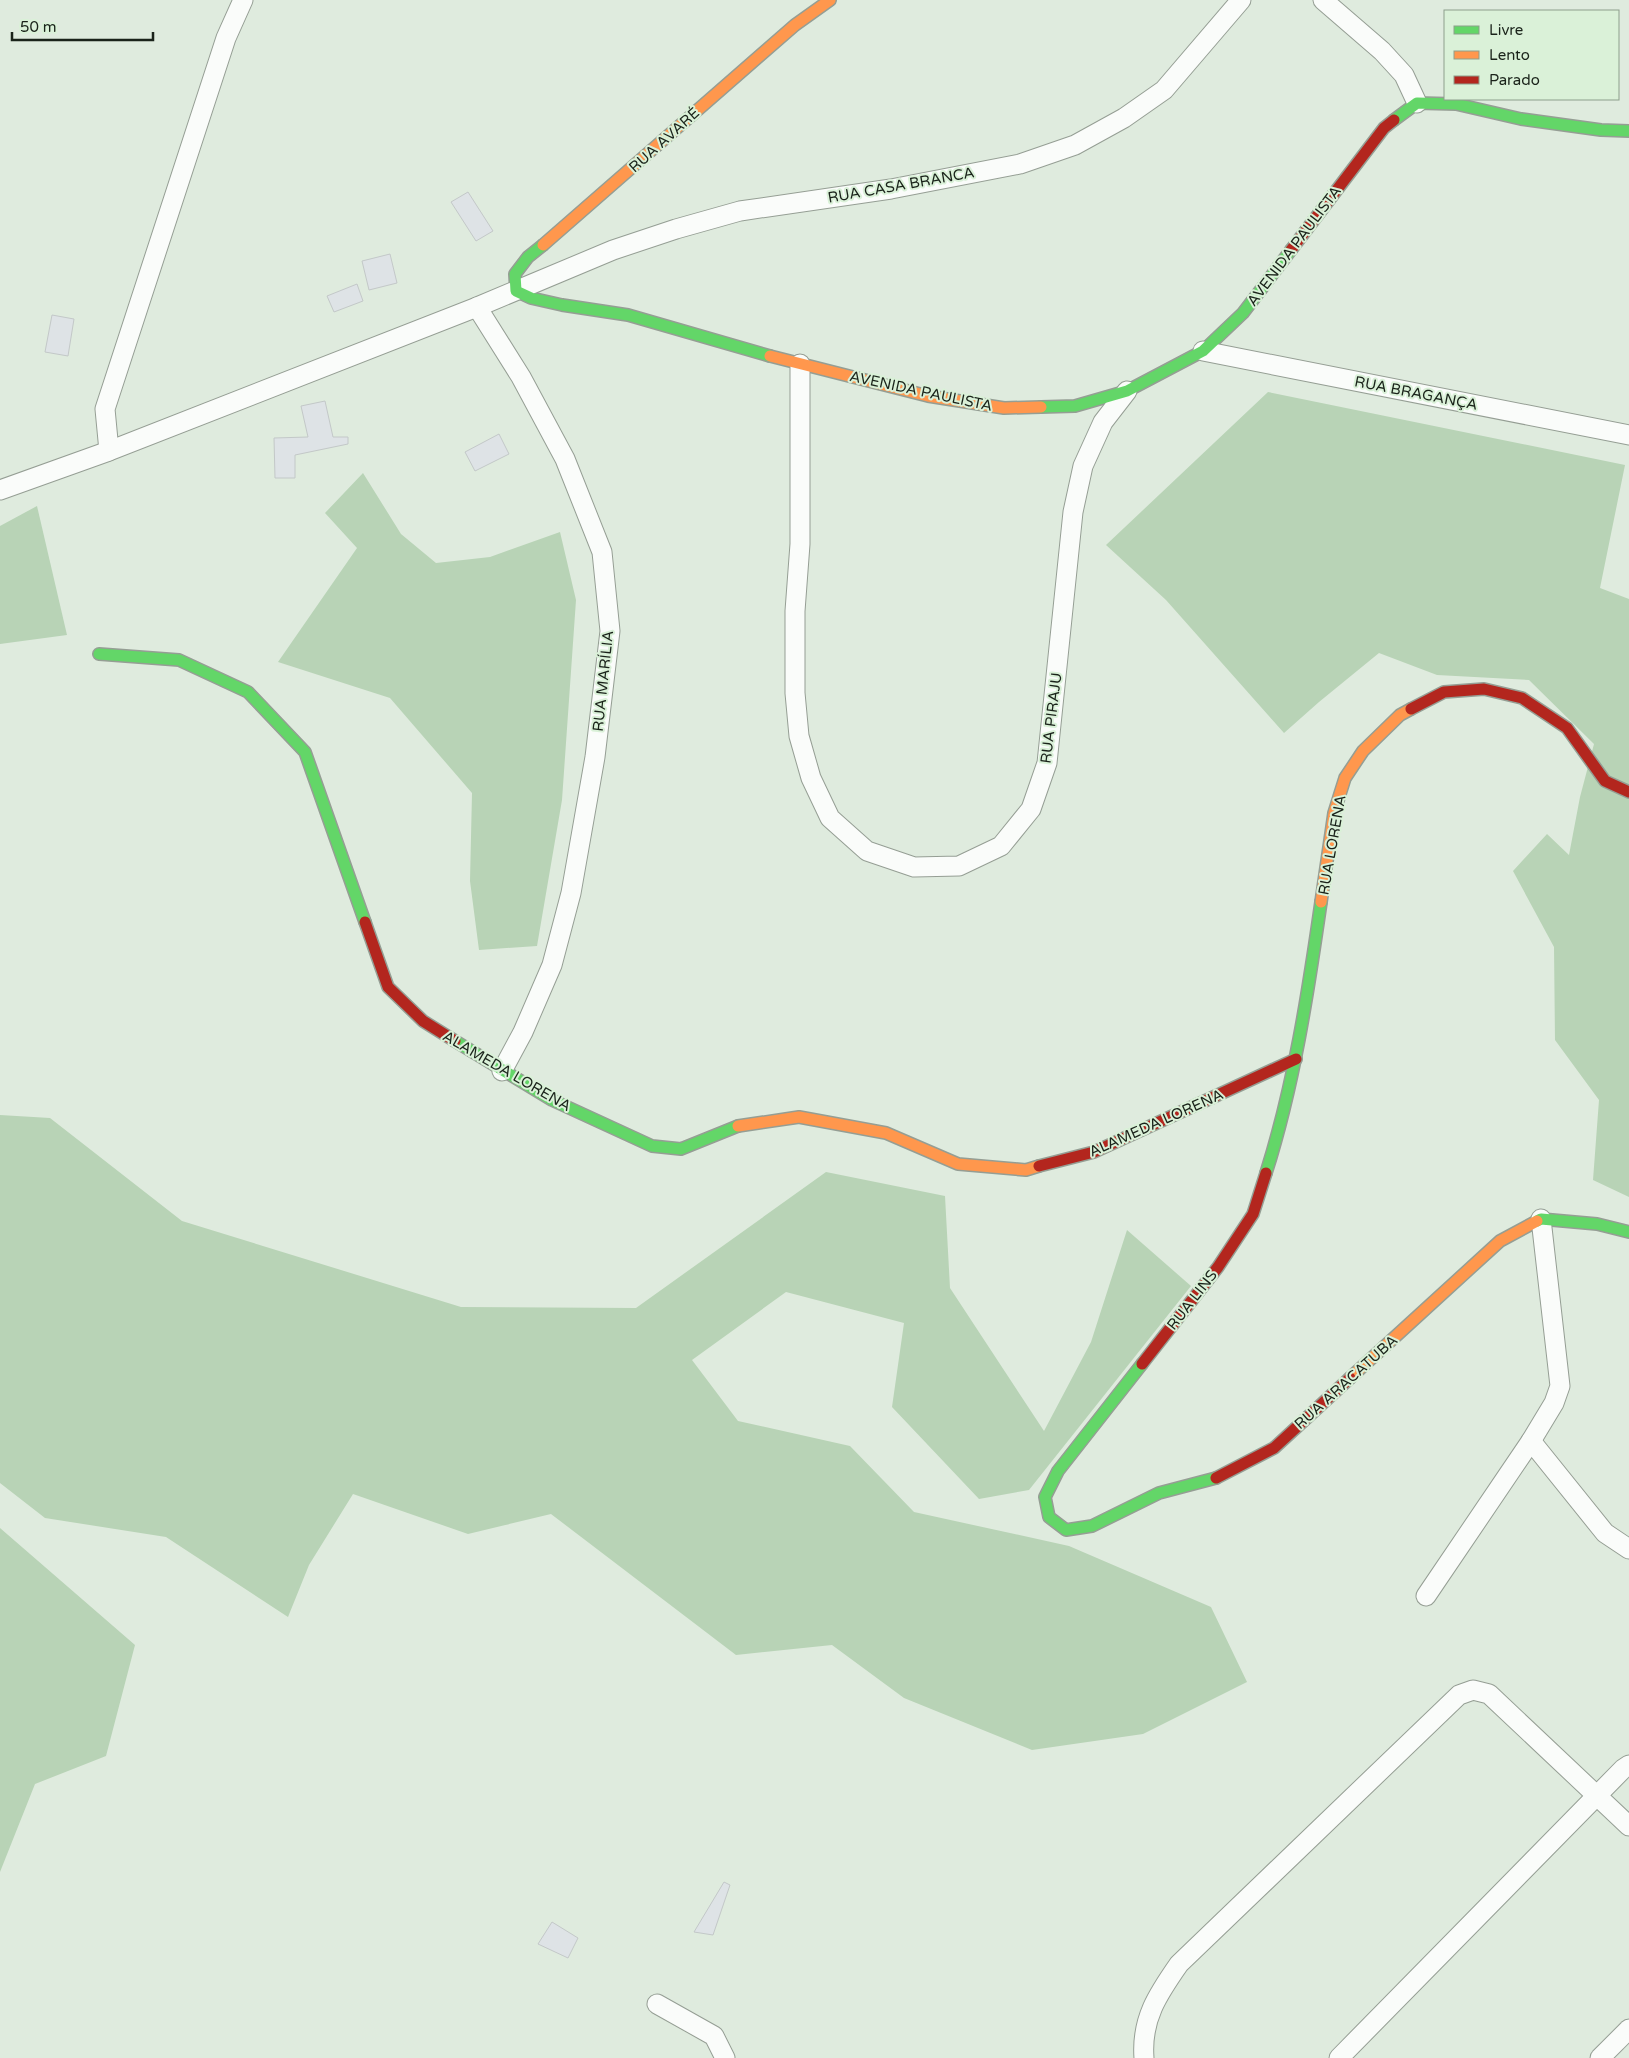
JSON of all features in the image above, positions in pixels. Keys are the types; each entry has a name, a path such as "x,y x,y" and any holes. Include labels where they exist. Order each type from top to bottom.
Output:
{"street":[{"path":"109,451 105,409 226,38 243,0"},
{"name":"RUA AVARÉ","path":"516,291 515,274 528,257 603,194 795,25 830,0"},
{"name":"RUA CASA BRANCA","path":"0,490 109,451 477,307 613,250 740,211 891,189 1011,166 1075,145 1124,118 1164,90 1240,0"},
{"path":"1323,0 1382,51 1404,75 1417,103 1456,104 1521,119 1601,130 1629,130"},
{"name":"AVENIDA PAULISTA","path":"516,291 531,298 562,305 628,314 800,364 928,396 1004,408 1075,406 1127,391 1203,351 1243,313 1384,128 1417,103"},
{"name":"RUA MARÍLIA","path":"477,307 521,377 568,467 602,552 610,630 595,757 571,893 552,965 523,1032 502,1071"},
{"name":"RUA BRAGANÇA","path":"1203,351 1629,435"},
{"name":"RUA PIRAJU","path":"800,364 800,544 795,611 795,693 799,736 811,778 830,818 867,852 914,868 959,866 1001,846 1032,809 1047,763 1075,502 1083,466 1103,422 1127,391"},
{"name":"ALAMEDA LORENA","path":"99,654 178,660 248,692 305,752 388,987 423,1021 502,1071 552,1100 652,1146 681,1149 744,1124 799,1117 886,1133 958,1164 1026,1170 1094,1152 1296,1059"},
{"name":"RUA LORENA","path":"1296,1059 1307,1003 1334,812 1345,778 1363,751 1400,715 1444,692 1484,689 1522,698 1568,728 1606,782 1629,792"},
{"name":"RUA LINS","path":"1049,1517 1045,1497 1058,1471 1218,1267 1254,1214 1276,1142 1296,1059"},
{"path":"1426,1596 1531,1441 1554,1403 1560,1386 1541,1219 1597,1224 1629,1232"},
{"name":"RUA ARACATUBA","path":"1049,1517 1066,1530 1092,1526 1160,1493 1218,1478 1274,1448 1500,1241 1541,1219"},
{"path":"1531,1441 1605,1533 1629,1549"},
{"path":"1144,2058 1146,2022 1160,1992 1180,1964 1459,1695 1473,1690 1488,1694 1629,1826"},
{"path":"1340,2058 1596,1796 1629,1765"},
{"path":"657,2004 714,2036 725,2058"},
{"path":"1600,2058 1623,2043"}],"green space":[{"path":"1268,392 1625,465 1600,588 1629,599 1629,1197 1593,1180 1599,1100 1555,1040 1554,947 1513,871 1547,834 1569,855 1580,797 1594,744 1529,680 1437,675 1379,653 1284,733 1166,600 1106,545"},
{"path":"363,473 401,534 436,563 490,557 560,532 576,600 562,800 537,946 479,950 470,881 472,793 390,698 278,662 357,548 325,513"},
{"path":"37,506 67,635 0,644 0,526"},
{"path":"0,1115 50,1118 182,1221 461,1307 636,1308 826,1172 945,1196 950,1288 1044,1431 1091,1342 1127,1230 1191,1286 1029,1490 979,1499 892,1407 904,1323 786,1292 692,1360 738,1421 850,1446 914,1512 1069,1546 1211,1607 1247,1682 1143,1734 1032,1750 904,1698 832,1645 736,1655 551,1514 468,1534 353,1494 309,1565 288,1617 166,1537 45,1518 0,1483"},
{"path":"0,1528 135,1645 106,1756 35,1784 0,1872"}],"building":[{"path":"468,192 493,231 476,241 451,202"},
{"path":"390,254 397,283 369,290 362,261"},
{"path":"357,284 363,301 334,312 327,296"},
{"path":"52,315 74,319 68,356 45,352"},
{"path":"325,401 333,437 348,437 348,444 295,455 295,478 275,478 274,438 308,437 301,406"},
{"path":"499,434 509,454 475,471 465,452"},
{"path":"724,1882 730,1885 713,1935 694,1932"},
{"path":"552,1922 578,1938 568,1958 538,1944"}],"traffic: fast":[{"path":"1394,120 1417,103 1456,104 1521,119 1601,130 1629,131"},
{"path":"543,245 528,257 515,274 516,291 531,298 562,305 628,315 770,356"},
{"path":"1041,407 1075,406 1127,391 1203,351 1243,313 1291,250"},
{"path":"99,654 179,660 248,692 305,752 365,922"},
{"path":"1266,1173 1285,1106 1292,1073 1321,902"},
{"path":"455,1041 552,1100 652,1146 681,1149 738,1126"},
{"path":"1537,1221 1541,1219 1597,1224 1629,1232"},
{"path":"1142,1364 1058,1471 1045,1497 1049,1517 1066,1530 1092,1526 1159,1493 1216,1478"}],"traffic: slow":[{"path":"543,245 795,25 830,0"},
{"path":"770,356 928,396 1004,408 1041,407"},
{"path":"1321,902 1334,813 1345,778 1363,751 1400,715 1411,709"},
{"path":"738,1126 799,1117 886,1133 958,1164 1026,1170 1039,1166"},
{"path":"1350,1378 1500,1241 1537,1221"}],"traffic: jam":[{"path":"1291,250 1384,128 1394,120"},
{"path":"1411,709 1444,692 1484,689 1522,698 1567,728 1605,781 1629,792"},
{"path":"365,922 388,987 423,1021 455,1041"},
{"path":"1039,1166 1094,1152 1296,1059"},
{"path":"1142,1364 1218,1267 1253,1214 1266,1173"},
{"path":"1216,1478 1274,1448 1350,1378"}]}
